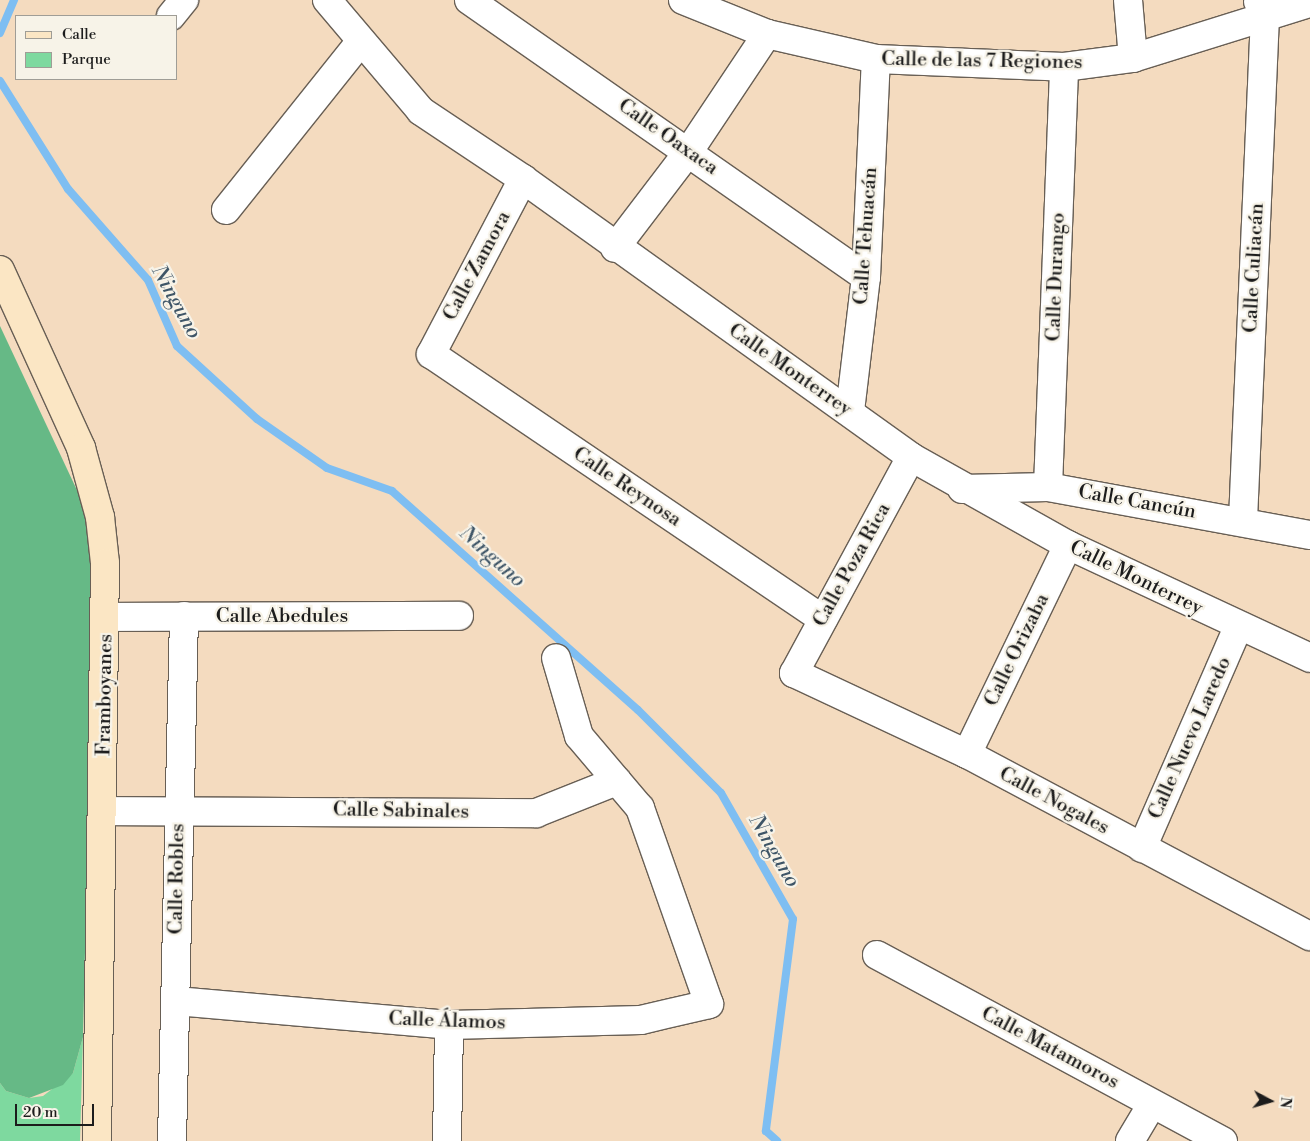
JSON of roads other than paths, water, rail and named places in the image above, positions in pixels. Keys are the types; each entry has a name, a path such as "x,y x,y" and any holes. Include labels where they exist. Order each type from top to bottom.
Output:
{"main road":[{"name":"Framboyanes","path":"0,270 67,413 89,474 101,526 106,617 97,1141"}],"street":[{"path":"172,15 184,0"},
{"name":"Calle Monterrey","path":"327,0 360,42 421,111 523,178 615,248 850,411 911,457 962,489 1068,545 1238,627 1310,658"},
{"name":"Calle Oaxaca","path":"469,0 689,151 866,276"},
{"name":"Calle de las 7 Regiones","path":"683,0 767,34 876,60 1064,67 1133,58 1262,9 1310,3"},
{"path":"1128,0 1133,58"},
{"name":"Calle Culiacán","path":"1243,520 1262,9"},
{"path":"615,248 689,151 767,34"},
{"path":"226,210 360,42"},
{"name":"Calle Tehuacán","path":"850,411 866,276 876,60"},
{"name":"Calle Durango","path":"1048,487 1064,67"},
{"name":"Calle Zamora","path":"431,354 523,178"},
{"name":"Calle Reynosa","path":"431,354 823,619"},
{"name":"Calle Poza Rica","path":"794,673 911,457"},
{"name":"Calle Cancún","path":"962,489 1048,487 1243,520 1310,535"},
{"name":"Calle Orizaba","path":"967,754 1068,545"},
{"name":"Calle Robles","path":"172,1141 178,809 184,616"},
{"name":"Calle Abedules","path":"106,617 459,616"},
{"name":"Calle Nuevo Laredo","path":"1142,848 1238,627"},
{"path":"556,658 579,736 617,781"},
{"name":"Calle Nogales","path":"794,673 967,754 1310,936"},
{"name":"Calle Sabinales","path":"102,811 178,809 536,813 617,781"},
{"name":"Calle Álamos","path":"176,1001 450,1025 641,1020 710,1004 710,996 640,808 617,781"},
{"name":"Calle Matamoros","path":"877,955 1222,1141"},
{"path":"447,1141 450,1025"},
{"path":"1130,1141 1152,1104"}],"waterway":[{"name":"Ninguno","path":"0,33 14,0"},
{"name":"Ninguno","path":"0,81 68,189 148,280 177,346 257,419 327,468 392,491 638,710 721,793 793,919 766,1131 777,1141"}]}
